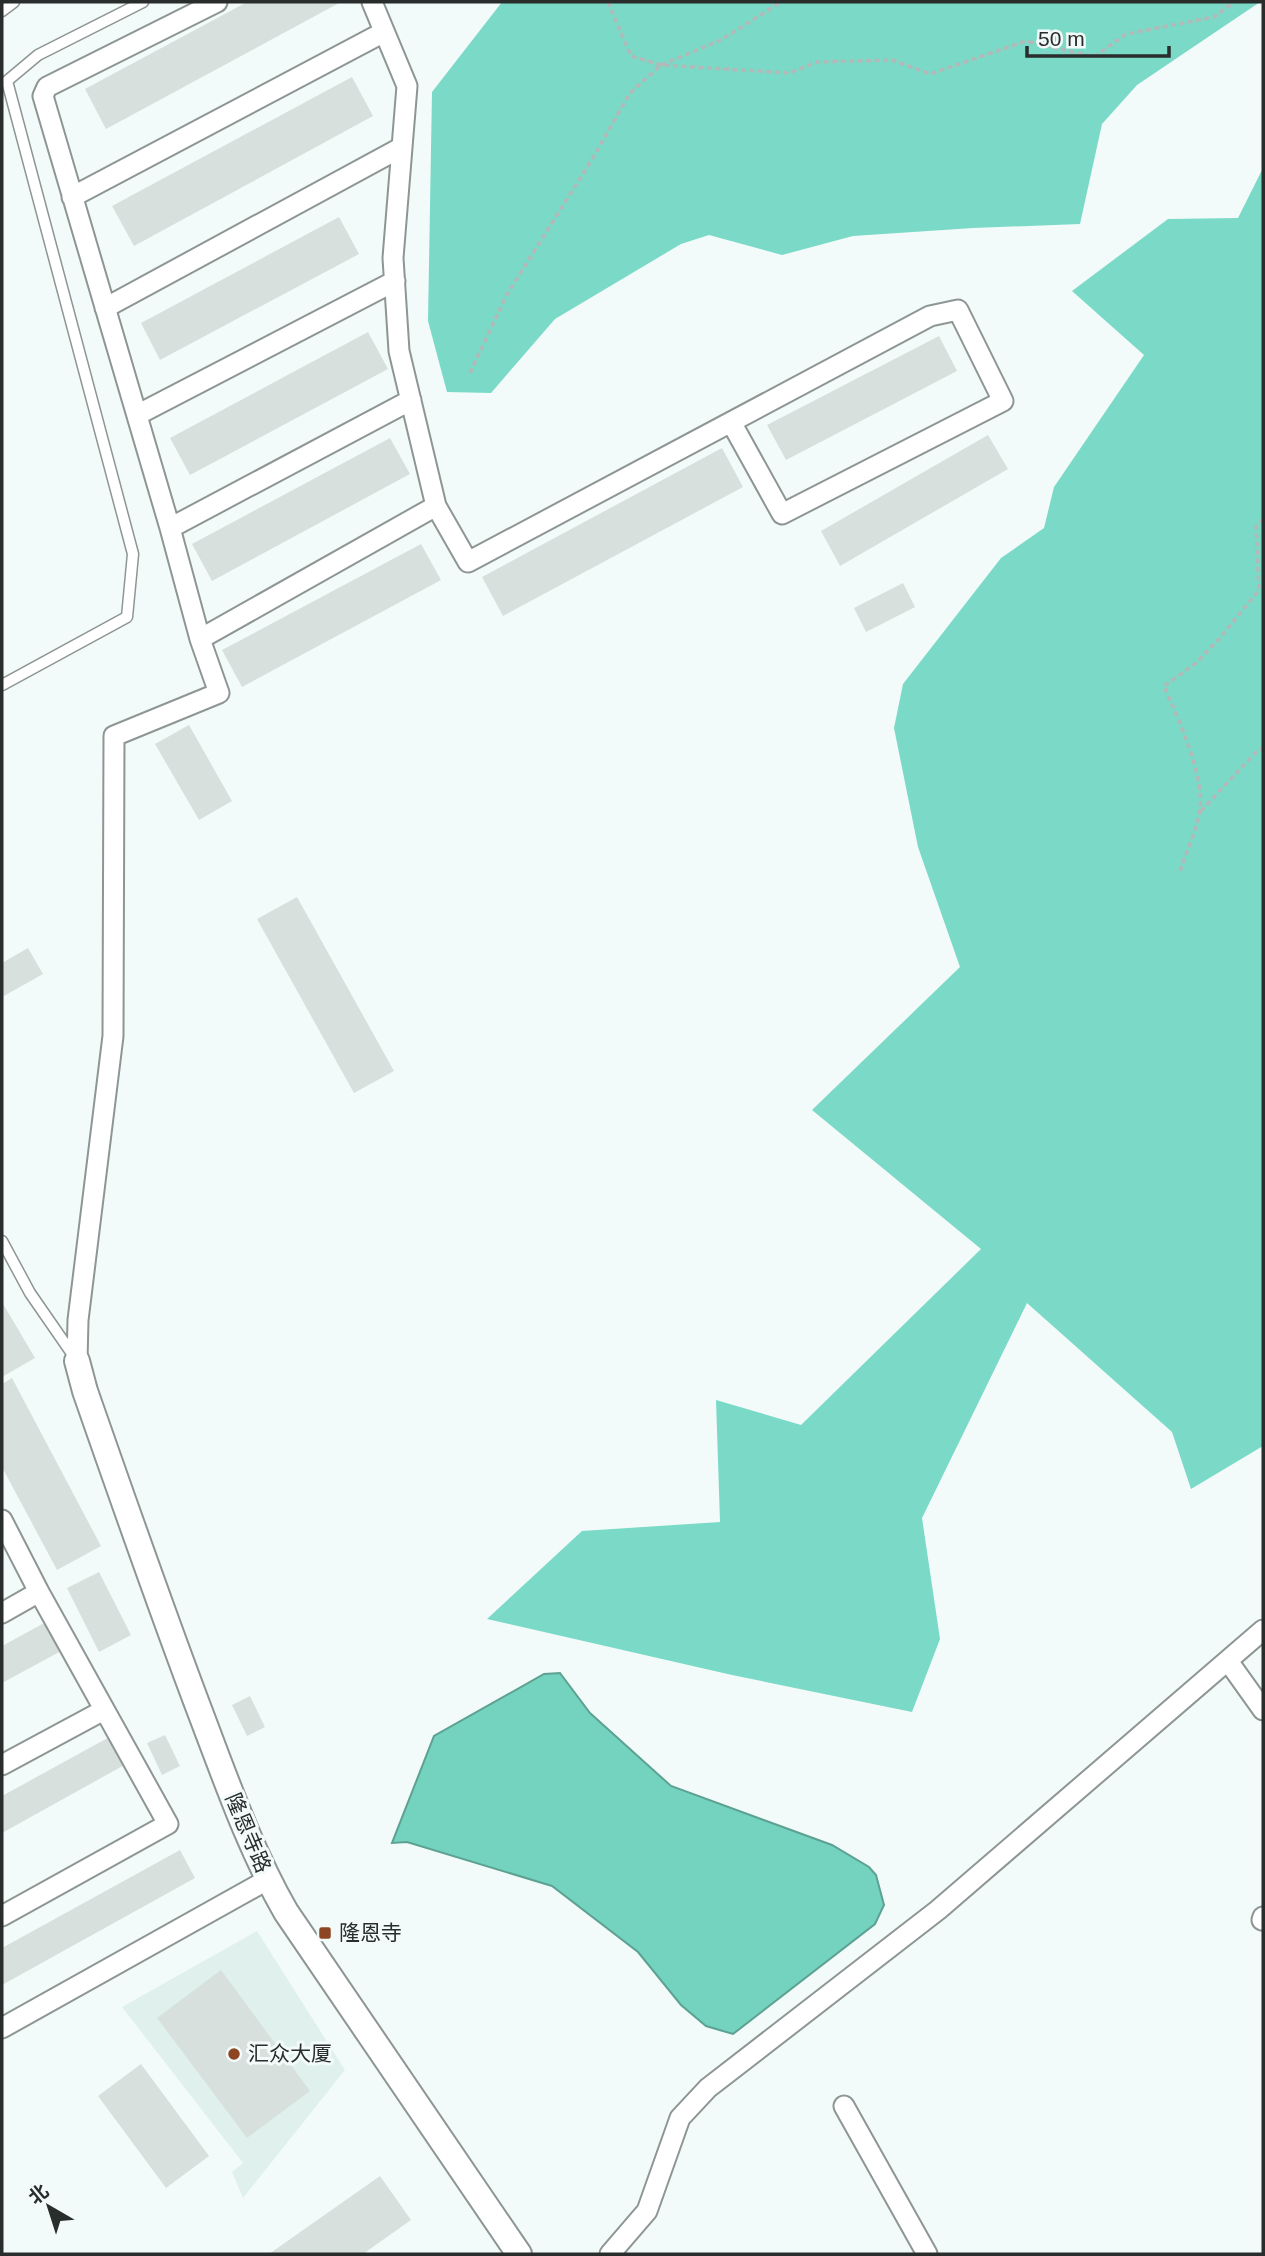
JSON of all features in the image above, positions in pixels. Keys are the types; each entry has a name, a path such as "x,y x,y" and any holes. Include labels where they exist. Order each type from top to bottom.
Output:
{"street":[{"path":"78,1361 78,1320 113,1035 114,736 219,693 200,639 43,96 47,87 217,2"},
{"path":"372,2 407,86 393,258 399,351 436,506 468,562 930,316 958,310 1003,401 782,514 731,422"},
{"path":"72,197 384,32"},
{"path":"105,308 402,147"},
{"path":"136,415 395,281"},
{"path":"170,528 411,400"},
{"path":"200,639 436,506"},
{"name":"隆恩寺路","path":"78,1361 92,1411 178,1654 267,1880 286,1912 519,2254"},
{"path":"2,1520 168,1825 2,1916"},
{"path":"2,1613 39,1592"},
{"path":"610,2254 647,2211 680,2118 708,2088 938,1910 1263,1630"},
{"path":"1228,1661 1263,1710"},
{"path":"2,1765 104,1710"},
{"path":"2,2028 267,1880"},
{"path":"844,2106 927,2254"}],"lane":[{"path":"2,11 14,2"},
{"path":"2,685 127,617 133,554 4,78 38,55 143,2"},
{"path":"2,1241 30,1293 78,1361"}],"path":[{"path":"608,2 631,56 660,65 789,73 817,62 892,60 930,74 1026,41 1094,57 1126,34 1214,17 1234,2"},
{"path":"470,373 506,296 591,161 630,93 660,65 721,40 780,2"},
{"path":"1180,871 1200,813 1199,790 1188,742 1164,685 1196,663 1259,590 1255,527 1263,519"},
{"path":"1200,813 1255,752 1263,748"}],"shaded area":[{"path":"502,2 1260,2 1137,85 1102,124 1080,224 853,236 782,255 709,235 681,244 555,319 491,393 447,392 428,321 432,92"},
{"path":"1263,168 1263,1446 1191,1489 1172,1432 1027,1303 922,1518 940,1639 912,1712 732,1675 487,1619 582,1531 720,1522 716,1400 801,1425 981,1249 812,1110 960,967 918,847 894,728 903,684 1001,558 1044,528 1054,487 1144,355 1072,291 1168,219 1238,218"},
{"path":"560,1673 590,1713 671,1786 832,1845 869,1867 876,1875 884,1905 875,1924 733,2034 706,2026 681,2005 638,1952 552,1886 407,1842 392,1843 434,1736 544,1674"},
{"path":"257,1931 345,2070 243,2198 232,2172 243,2163 122,2007"}],"building":[{"path":"247,2 341,2 106,129 85,89"},
{"path":"352,77 373,116 134,246 112,206"},
{"path":"339,217 359,254 160,360 141,323"},
{"path":"368,332 388,369 190,475 170,438"},
{"path":"939,336 957,371 786,460 767,425"},
{"path":"988,435 1008,469 840,566 821,531"},
{"path":"390,438 410,474 212,581 192,544"},
{"path":"722,448 743,487 503,616 482,577"},
{"path":"421,544 441,580 242,687 222,650"},
{"path":"903,583 915,607 866,632 854,608"},
{"path":"189,725 232,801 199,820 155,744"},
{"path":"297,897 394,1071 354,1093 257,919"},
{"path":"28,948 43,974 2,997 2,963"},
{"path":"2,1302 35,1358 2,1377"},
{"path":"12,1378 101,1546 57,1570 2,1467 2,1384"},
{"path":"99,1572 131,1635 99,1652 67,1588"},
{"path":"48,1621 63,1650 2,1683 2,1646"},
{"path":"250,1696 265,1727 247,1736 232,1705"},
{"path":"113,1735 128,1763 2,1833 2,1796"},
{"path":"165,1735 180,1766 162,1775 147,1743"},
{"path":"180,1850 195,1878 2,1985 2,1948"},
{"name":"汇众大厦","path":"221,1970 310,2091 247,2138 157,2018"},
{"path":"141,2064 209,2156 166,2188 98,2096"},
{"path":"380,2176 411,2220 363,2254 269,2254"}],"place":[{"name":"隆恩寺","path":"325,1933"},
{"name":"汇众大厦","path":"234,2054"}]}
